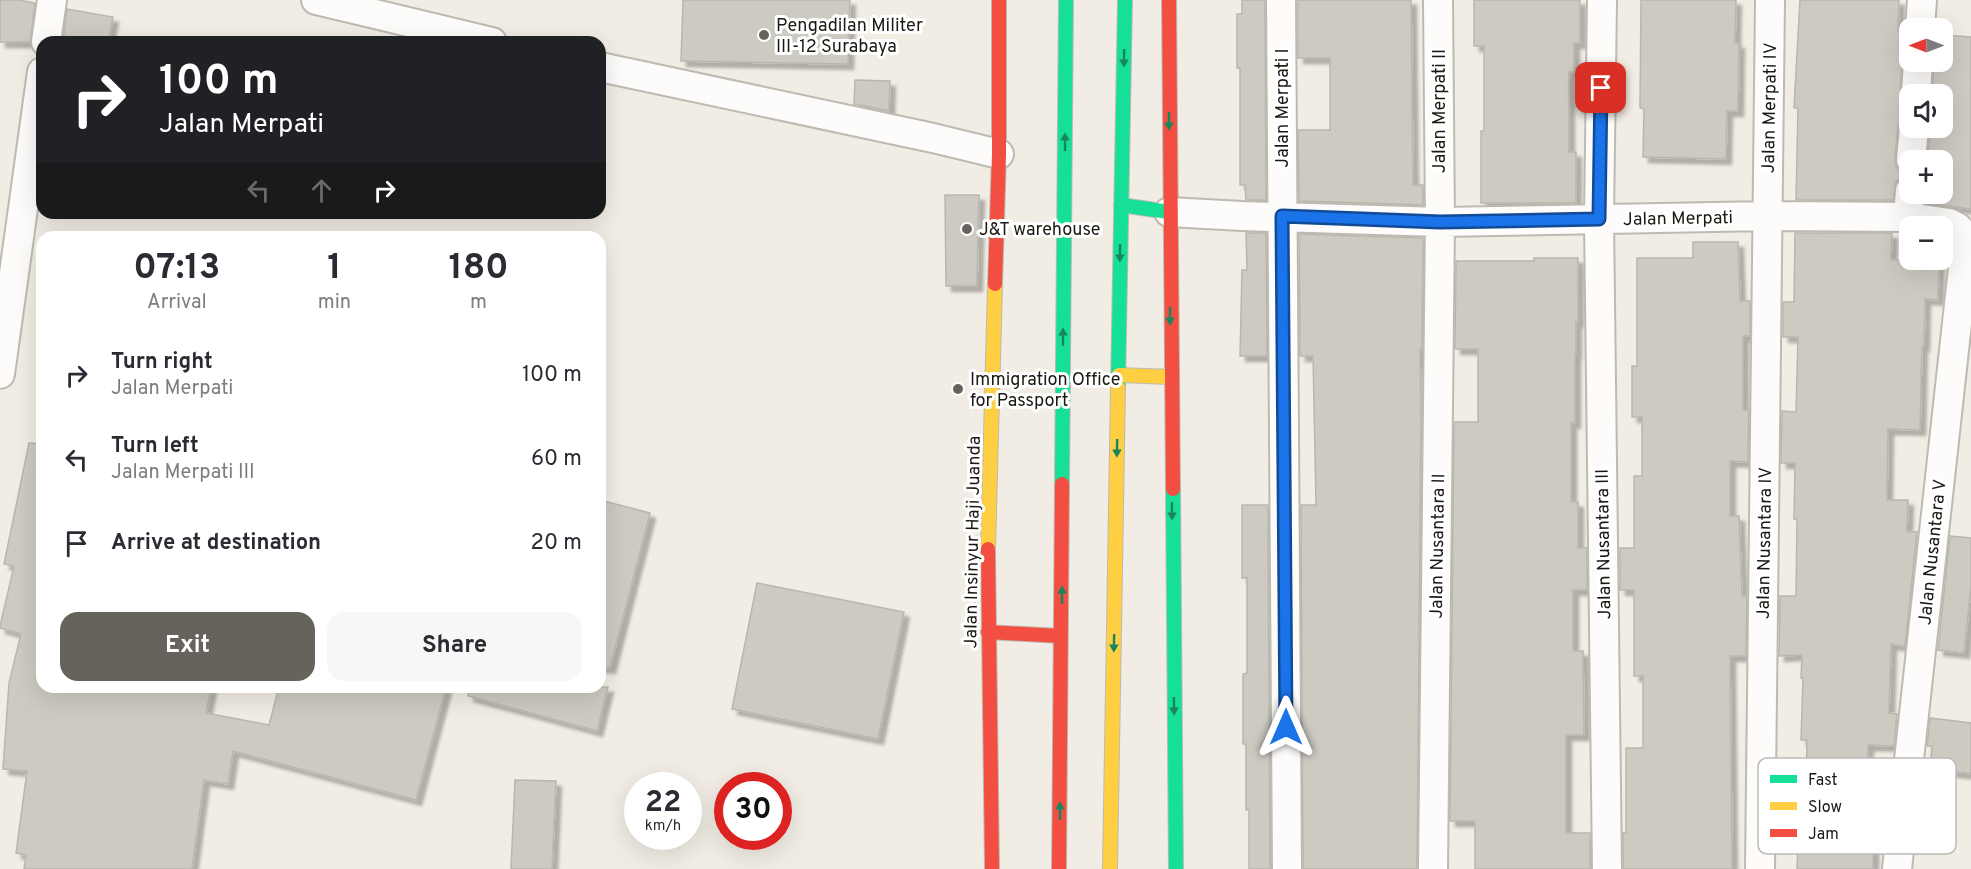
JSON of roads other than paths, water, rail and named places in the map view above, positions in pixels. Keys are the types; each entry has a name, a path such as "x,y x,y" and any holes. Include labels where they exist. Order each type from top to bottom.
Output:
{"main road":[{"name":"Jalan Insinyur Haji Juanda","path":"992,869 988,550 999,154 999,0"},
{"path":"1059,869 1066,0"},
{"path":"1110,869 1125,0"},
{"path":"1169,0 1176,869"},
{"path":"1121,205 1170,212"},
{"path":"1119,375 1171,377"},
{"path":"988,632 1061,636"}],"street":[{"path":"47,36 52,0"},
{"path":"316,0 467,36"},
{"name":"Jalan Merpati I","path":"1281,0 1287,869"},
{"name":"Jalan Merpati II","path":"1438,0 1440,222"},
{"name":"Jalan Nusantara III","path":"1602,0 1599,219 1607,869"},
{"name":"Jalan Merpati IV","path":"1768,216 1770,0"},
{"path":"1921,18 1922,0"},
{"path":"606,68 921,135 999,154"},
{"path":"0,374 36,114"},
{"name":"Jalan Merpati","path":"1170,212 1440,222 1768,216 1909,204 1960,229 1965,235"},
{"name":"Jalan Nusantara IV","path":"1761,758 1768,216"},
{"name":"Jalan Nusantara II","path":"1433,869 1440,222"},
{"name":"Jalan Nusantara V","path":"1909,758 1965,235"},
{"name":"Jalan Nusantara IV","path":"1760,854 1760,869"},
{"name":"Jalan Nusantara V","path":"1897,869 1899,854"}],"place":[{"name":"Pengadilan Militer III-12 Surabaya","path":"764,35"},
{"name":"J&T warehouse","path":"967,229"},
{"name":"Immigration Office for Passport","path":"958,389"}]}
